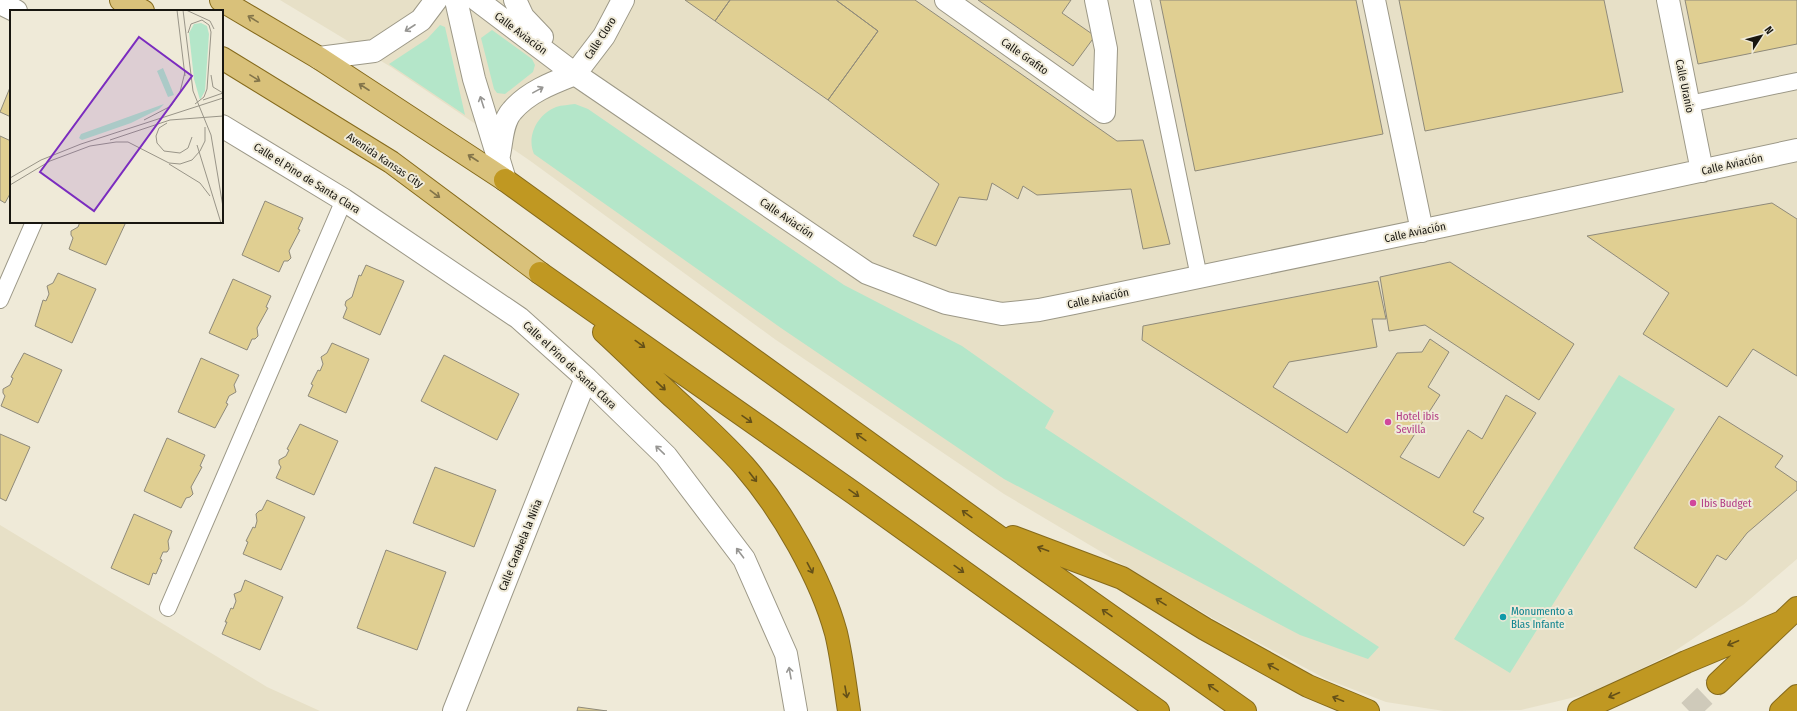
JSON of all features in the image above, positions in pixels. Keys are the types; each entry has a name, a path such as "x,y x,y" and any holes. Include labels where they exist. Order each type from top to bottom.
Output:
{"highway":[{"path":"505,180 985,527 1245,711"},
{"path":"540,273 676,400 702,422 745,467 767,496 791,533 815,577 836,633 849,711"},
{"path":"540,273 862,499 1158,711"},
{"path":"985,527 1122,578 1204,629 1308,686 1368,711"},
{"path":"1718,683 1790,615"},
{"path":"1579,711 1790,615"},
{"path":"1781,711 1797,696"}],"main road":[{"path":"121,0 141,10"},
{"path":"221,0 320,58 505,180"},
{"name":"Avenida Kansas City","path":"223,59 391,162 540,273"}],"street":[{"path":"320,58 374,51 421,20 436,0"},
{"path":"456,0 474,79 499,156 505,180"},
{"name":"Calle Aviación","path":"477,0 575,74 867,273 946,303 1002,314 1060,306 1422,231 1797,150"},
{"path":"499,156 504,129 511,111 535,91 575,74 523,17 515,0"},
{"name":"Calle Cloro","path":"575,74 604,36 623,0"},
{"name":"Calle Grafito","path":"946,0 1104,112 1106,49 1096,0"},
{"path":"1374,0 1422,231"},
{"name":"Calle Uranio","path":"1668,0 1702,171"},
{"path":"0,3 14,10"},
{"name":"Calle el Pino de Santa Clara","path":"223,127 344,200 518,318 586,378 666,456 744,559 786,654 796,711"},
{"name":"Calle Carabela la Niña","path":"454,711 586,378"}],"lane":[{"path":"1142,0 1199,277"},
{"path":"1689,104 1797,81"},
{"path":"168,608 344,200"},
{"path":"0,300 34,223"}],"shaded area":[{"path":"280,0 1797,0 1797,559 1743,605 1669,655 1592,693 1521,710 1444,711 1386,702 1326,679 1214,619 1004,494 776,340 529,160 391,67"},
{"path":"0,525 267,687 320,711 0,711"}],"green space":[{"path":"440,25 445,27 465,115 389,64 427,39"},
{"path":"492,30 532,59 535,65 533,72 505,94 497,93 494,89 481,38"},
{"path":"575,104 588,109 844,285 962,346 1054,411 1045,428 1379,647 1368,659 1300,635 1004,479 781,328 534,154 532,147 533,133 539,120 550,110 556,107"},
{"path":"1619,375 1675,409 1510,673 1454,639"}],"building":[{"path":"685,0 730,0 715,21"},
{"path":"730,0 836,0 878,31 828,100 715,21"},
{"path":"836,0 915,0 1117,141 1143,140 1170,244 1143,249 1131,189 1037,195 1023,186 1018,199 992,183 987,200 959,197 936,246 913,236 939,184 828,100 878,31"},
{"path":"978,0 1071,0 1062,13 1095,36 1073,66"},
{"path":"1160,0 1356,0 1383,134 1195,171"},
{"path":"1399,0 1604,0 1623,92 1425,131"},
{"path":"1685,0 1797,0 1797,44 1698,64"},
{"path":"10,87 10,117 0,112"},
{"path":"0,136 10,141 10,194 5,203 0,200"},
{"path":"265,201 303,218 298,229 300,230 289,251 291,258 288,261 284,261 279,272 242,255"},
{"path":"1772,203 1797,219 1797,376 1753,349 1727,387 1643,334 1669,293 1587,236"},
{"path":"80,223 126,223 106,265 69,249 73,238 71,231 78,227"},
{"path":"1450,262 1574,344 1539,400 1425,325 1389,331 1380,277"},
{"path":"366,265 404,281 380,335 343,318 347,308 345,305 346,301 352,297 359,275 361,276"},
{"path":"58,273 96,289 72,343 35,326 43,300 46,301 49,294 47,286 53,283"},
{"path":"233,279 271,296 266,307 268,308 257,328 258,336 255,339 252,339 247,350 209,333"},
{"name":"Hotel ibis Sevilla","path":"1378,281 1386,319 1372,319 1377,347 1289,362 1273,387 1347,433 1397,353 1422,352 1430,339 1449,352 1428,387 1440,395 1400,457 1439,478 1468,430 1482,439 1506,395 1536,413 1473,512 1484,518 1464,546 1142,340 1143,326"},
{"path":"332,343 369,359 346,413 308,396 313,385 311,384 318,370 320,371 323,364 321,357 327,353"},
{"path":"24,353 62,370 38,423 1,406 5,396 3,389 10,385 13,378 11,377"},
{"path":"444,355 519,394 497,440 421,401"},
{"path":"201,358 239,375 234,385 236,392 229,396 226,403 228,404 215,428 178,412"},
{"path":"1719,416 1783,456 1775,467 1797,482 1797,490 1747,533 1726,560 1717,555 1696,588 1634,548"},
{"path":"300,424 338,441 314,495 276,478 281,467 279,460 286,456 289,450 287,449"},
{"path":"0,434 30,447 6,501 0,498"},
{"path":"167,438 205,455 200,466 202,467 191,487 193,494 186,498 181,508 144,491"},
{"path":"435,467 496,490 474,547 413,523"},
{"path":"267,500 305,517 281,570 243,554 248,542 246,541 253,527 255,528 257,521 256,514 262,510"},
{"path":"134,514 172,531 168,541 169,549 167,552 163,552 160,559 162,560 156,574 153,573 149,585 111,568"},
{"path":"386,550 446,572 417,650 357,628"},
{"path":"245,580 283,597 260,650 222,634 227,622 225,622 236,601 234,594 241,591"},
{"path":"578,707 607,711 577,711"}],"tunnel":[{"path":"1689,711 1718,683"}],"place":[{"name":"Hotel ibis Sevilla","path":"1388,422"},
{"name":"Ibis Budget","path":"1693,503"},
{"name":"Monumento a Blas Infante","path":"1503,617"}]}
